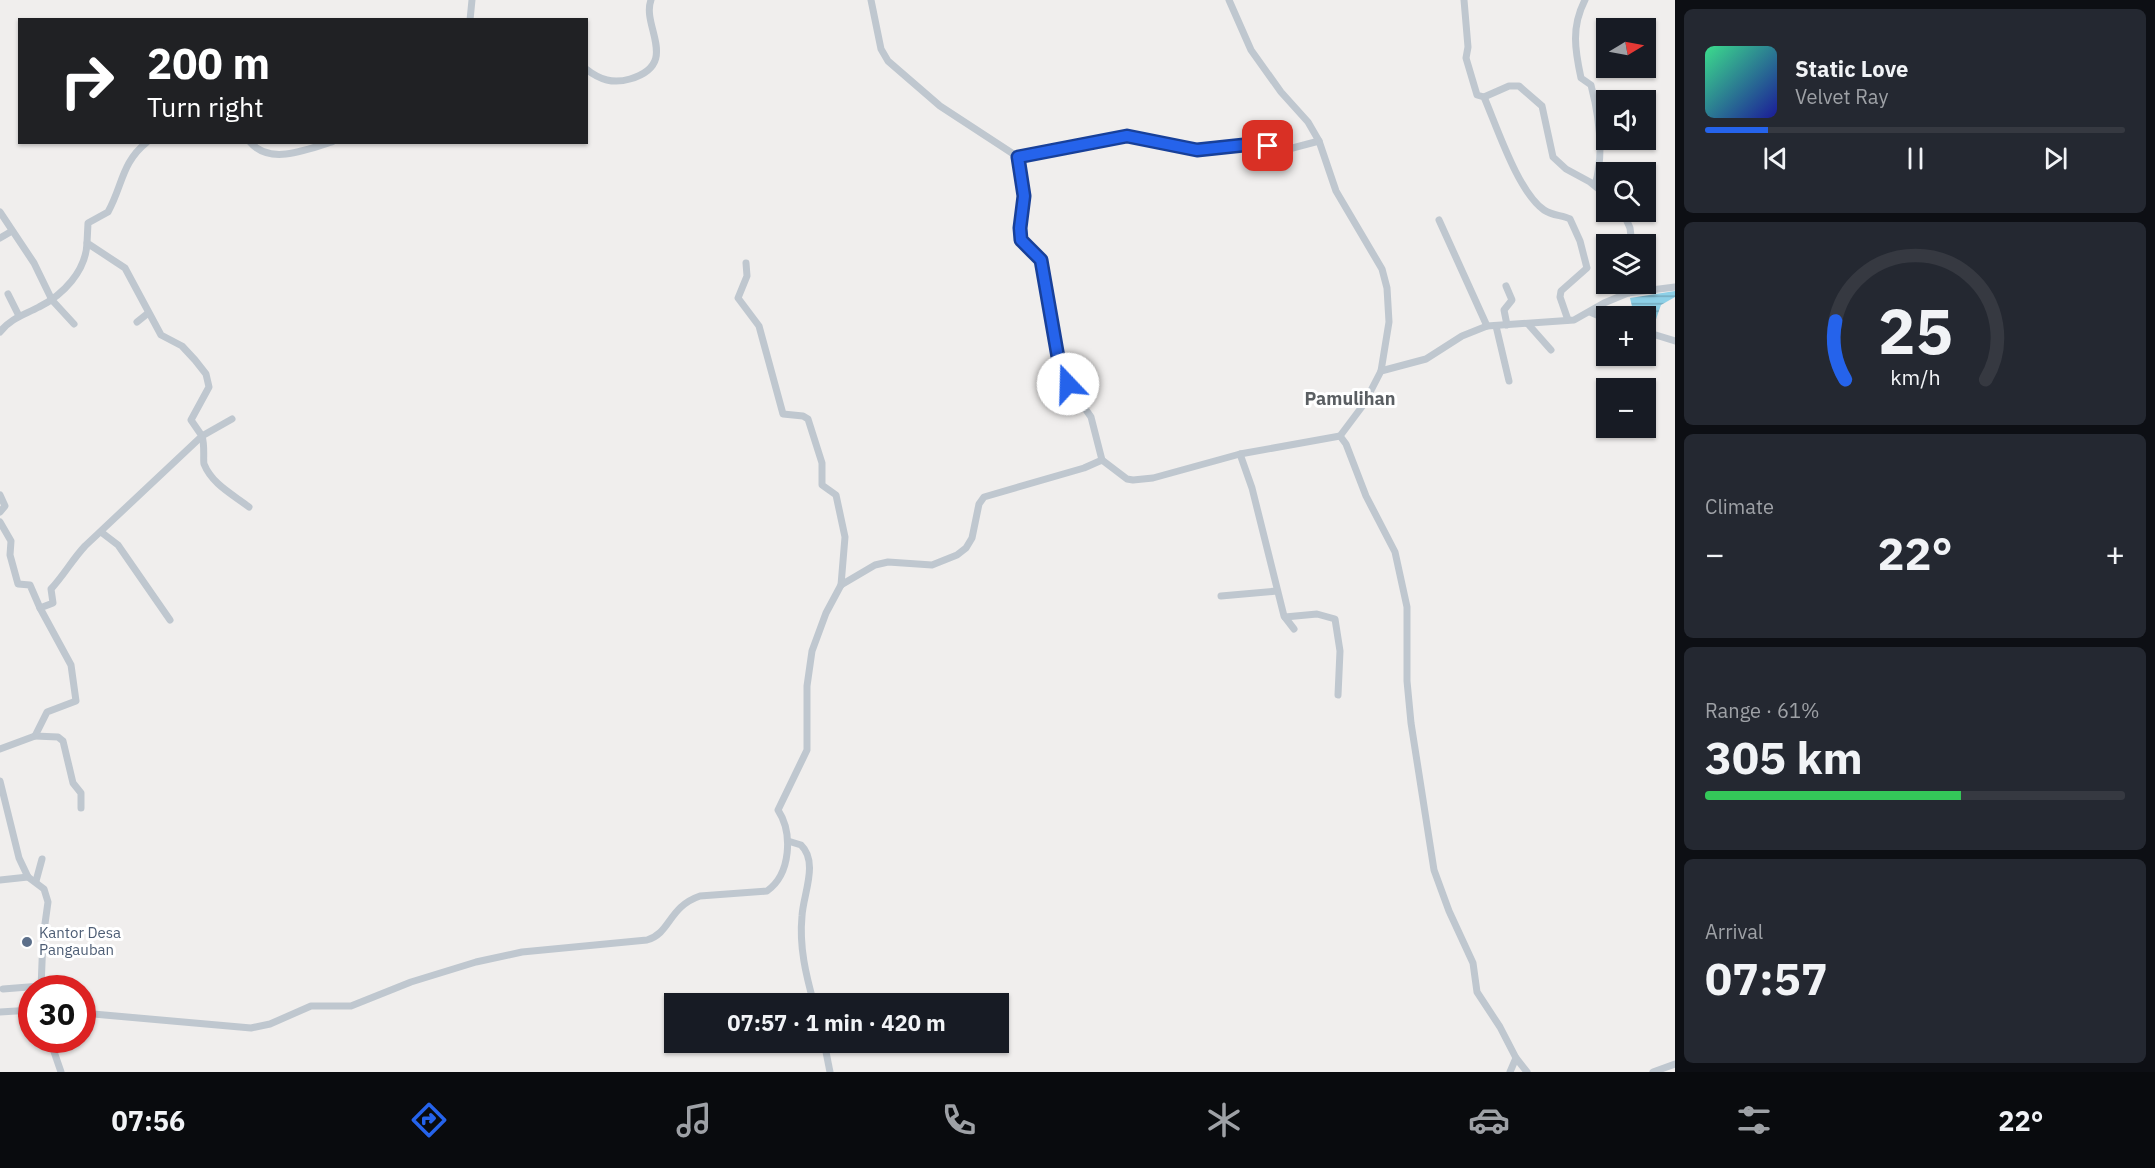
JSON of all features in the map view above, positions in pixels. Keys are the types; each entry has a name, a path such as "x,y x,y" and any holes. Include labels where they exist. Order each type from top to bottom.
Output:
{"street":[{"path":"470,18 472,0"},
{"path":"588,71 597,78 614,81 645,75 651,69 655,41 649,11 651,0"},
{"path":"871,0 881,49 888,61 940,105 1018,157 1127,136 1197,150 1244,145 1285,150 1319,141"},
{"path":"1018,157 1024,196 1020,228 1021,240 1041,260 1059,363 1068,384 1091,417 1102,460 1119,475 1133,480 1152,478 1240,454 1340,436 1364,404 1381,371 1389,322 1387,288 1382,269 1336,191 1319,141 1308,122 1281,92 1251,50 1229,0"},
{"path":"1464,0 1469,75 1477,95 1484,97 1509,86 1520,86 1542,106 1553,157 1566,169 1595,185 1599,172 1597,120 1591,85 1581,78 1574,40 1575,26 1584,0"},
{"path":"1484,97 1512,167 1537,204 1555,216 1570,219 1580,241 1587,268 1561,291 1560,297 1568,320"},
{"path":"1,330 20,316 51,299 74,278 83,266 88,223 108,212 123,171 136,151 145,144"},
{"path":"252,144 262,153 277,155 291,154 325,144"},
{"path":"0,212 34,263 51,299 74,324"},
{"path":"1439,220 1487,326"},
{"path":"0,238 12,231"},
{"path":"87,243 125,268 147,314 161,335 182,346 206,374 209,387 191,420 202,436 206,448 204,464 213,481 249,507"},
{"path":"746,262 747,276 738,298 759,326 783,414 803,416 808,419 822,463 822,485 837,498 845,542 842,585"},
{"path":"1506,286 1512,300 1503,311 1507,325"},
{"path":"1656,289 1675,287"},
{"path":"8,294 20,316"},
{"path":"1381,371 1426,359 1462,336 1487,326 1580,318 1604,303 1626,294"},
{"path":"1590,312 1596,315"},
{"path":"137,322 147,314"},
{"path":"1528,324 1551,350"},
{"path":"1496,326 1509,381"},
{"path":"1656,335 1675,341"},
{"path":"40,608 53,603 51,589 62,577 70,562 202,436 232,420"},
{"path":"1340,436 1346,444 1366,496 1395,552 1407,607 1407,681 1411,723 1434,870 1449,911 1473,963 1477,992 1500,1027 1516,1058 1527,1072"},
{"path":"1240,454 1252,488 1285,617 1294,629"},
{"path":"96,1014 251,1028 270,1024 311,1006 351,1006 411,982 476,962 522,952 647,940 661,933 680,906 690,899 700,896 751,894 767,891 781,875 788,841 786,823 778,810 807,750 807,686 812,651 825,613 842,585 874,565 888,562 919,566 945,561 966,548 972,538 980,504 984,497 1084,468 1102,460"},
{"path":"0,495 5,504 0,512"},
{"path":"0,522 11,541 10,555 18,584 30,585 71,665 76,700 74,704 47,712 35,736"},
{"path":"101,532 118,545 170,620"},
{"path":"1221,596 1277,591"},
{"path":"1285,617 1317,615 1335,618 1340,651 1338,695"},
{"path":"0,749 35,736 58,736 63,741 73,783 81,794 81,808"},
{"path":"0,781 18,858 28,877"},
{"path":"788,841 801,845 809,860 801,925 804,966 811,993"},
{"path":"36,881 42,858"},
{"path":"0,880 28,877 44,889 48,902 41,975"},
{"path":"3,989 18,988"},
{"path":"0,1012 18,1011"},
{"path":"54,1053 61,1072"},
{"path":"826,1053 830,1072"},
{"path":"1510,1072 1516,1058"},
{"path":"1653,1072 1675,1064"}],"water":[{"path":"1675,291 1675,297 1661,305 1656,319 1656,306 1632,306 1630,298"}],"place":[{"name":"Kantor Desa Pangauban","path":"27,942"}],"district":[{"name":"Pamulihan","path":"1350,399"}],"route":[{"path":"1068,384 1059,363 1041,260 1021,240 1020,228 1024,196 1016,162 1018,157 1036,156 1108,138 1127,136 1176,148 1197,150 1244,145 1268,146"}]}
